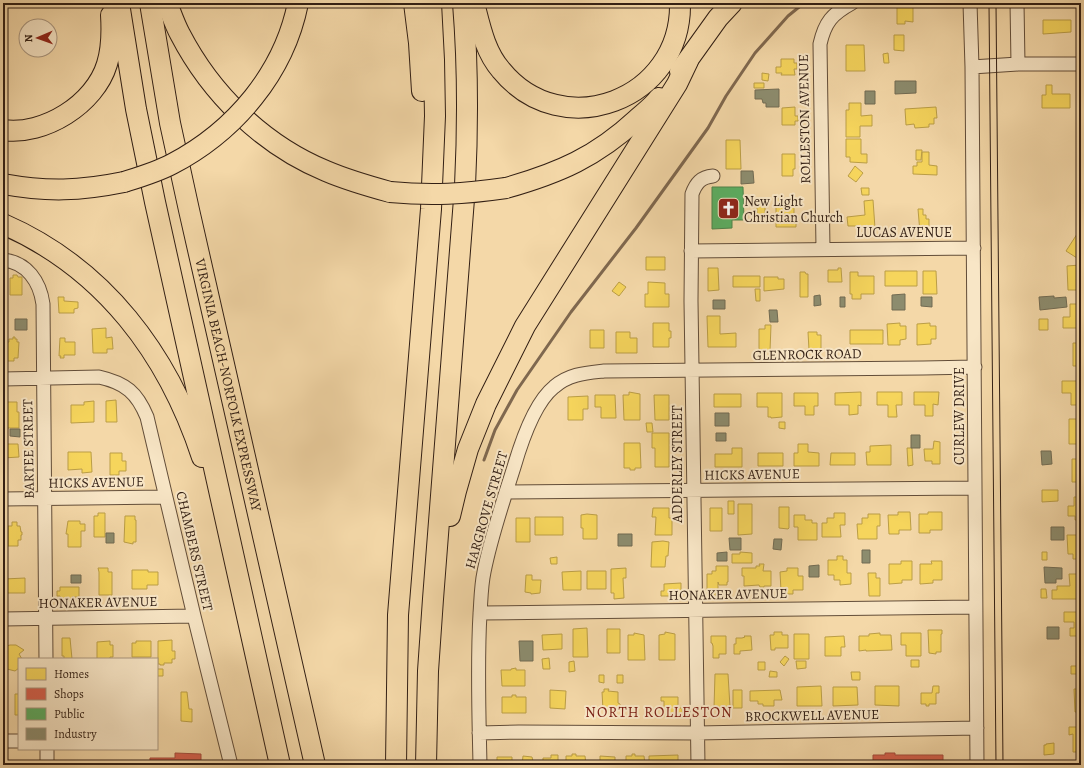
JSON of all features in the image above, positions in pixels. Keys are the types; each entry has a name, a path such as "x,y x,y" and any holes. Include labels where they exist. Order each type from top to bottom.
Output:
{"highway":[{"path":"3,130 28,129 44,126 56,121 79,104 92,91 107,65 110,50 111,3"},
{"path":"119,3 136,109 155,202 280,765"},
{"name":"VIRGINIA BEACH-NORFOLK EXPRESSWAY","path":"150,3 170,123 315,765"},
{"path":"168,3 179,33 206,77 243,119 278,145 324,171 345,179 390,192 446,195 474,193 506,188 541,178 570,166 612,141 655,103 688,61 718,18 732,3"},
{"path":"3,184 51,190 98,187 124,182 146,175 183,158 215,137 253,98 268,78 280,57 289,36 298,3"},
{"path":"414,3 419,43 422,89 423,187 427,249"},
{"path":"396,765 398,615 430,209 435,116 431,3"},
{"path":"426,765 428,679 433,599 465,186 467,79 463,3"},
{"path":"474,3 486,44 492,57 500,70 510,80 524,91 550,103 564,107 579,108 594,107 623,98 647,82 659,70 675,39 679,23 680,3"},
{"path":"433,599 456,491 468,449 486,404 525,326 677,84 688,61"},
{"path":"3,224 40,244 71,264 94,282 131,320 149,345 164,370 199,447 229,538"}],"street":[{"name":"ROLLESTON AVENUE","path":"822,249 820,44 828,21 852,3"},
{"name":"CURLEW DRIVE","path":"970,3 974,248 977,765"},
{"path":"1017,3 1018,64"},
{"path":"972,67 1018,64 1081,64"},
{"name":"ADDERLEY STREET","path":"698,765 694,610 691,251 692,194 695,186 701,179 713,176"},
{"name":"LUCAS AVENUE","path":"691,251 974,248"},
{"name":"BARTEE STREET","path":"3,260 20,265 27,270 38,284 42,294 46,658"},
{"name":"GLENROCK ROAD","path":"640,371 975,367"},
{"name":"HARGROVE STREET","path":"480,765 478,645 484,573 488,553 506,492 527,430 547,393 566,378 577,374 604,371 640,371"},
{"name":"CHAMBERS STREET","path":"43,378 100,377 124,386 135,395 142,405 148,418 194,616 231,765"},
{"path":"3,379 43,378"},
{"name":"HICKS AVENUE","path":"506,492 975,488"},
{"name":"HICKS AVENUE","path":"3,499 166,498"},
{"name":"HONAKER AVENUE","path":"480,613 976,607"},
{"name":"HONAKER AVENUE","path":"3,619 194,616"},
{"name":"BROCKWELL AVENUE","path":"479,733 697,733 976,728"},
{"path":"3,741 18,741"},
{"path":"46,750 47,765"}],"building: Homes":[{"path":"897,6 913,6 913,22 905,21 905,24 897,24"},
{"path":"1043,20 1071,20 1071,32 1043,34"},
{"path":"894,35 904,35 904,51 894,50"},
{"path":"846,45 864,45 865,71 846,71"},
{"path":"888,53 889,63 884,63 883,54"},
{"path":"781,59 794,59 794,63 797,63 797,69 794,69 795,75 781,75 782,73 776,73 776,67 781,67"},
{"path":"762,73 769,74 768,81 762,80"},
{"path":"754,83 764,83 764,88 754,88"},
{"path":"1046,85 1052,85 1052,94 1070,94 1070,108 1042,108 1042,95 1046,95"},
{"path":"849,103 861,103 861,116 872,115 872,126 860,126 860,137 846,137 846,110 849,110"},
{"path":"795,107 795,116 798,116 798,121 795,121 795,125 782,125 782,108"},
{"path":"936,107 937,118 934,118 934,124 929,124 929,127 915,128 914,124 906,125 905,109"},
{"path":"846,139 861,139 861,154 867,154 867,163 850,162 850,157 846,157"},
{"path":"726,140 740,140 741,169 726,169"},
{"path":"916,150 922,150 921,160 916,160"},
{"path":"922,152 929,152 929,165 937,166 937,175 913,174 913,166 917,166 917,162 922,162"},
{"path":"782,154 795,154 795,169 793,169 793,176 782,176"},
{"path":"855,166 863,173 856,182 848,176"},
{"path":"861,188 869,188 869,195 862,195"},
{"path":"776,199 792,199 792,204 794,204 794,219 796,219 796,227 776,227"},
{"path":"757,200 765,200 765,220 757,220"},
{"path":"873,200 875,228 848,226 847,217 865,215 864,201"},
{"path":"918,209 923,209 923,215 926,215 926,219 929,219 929,233 920,233"},
{"path":"1081,228 1081,252 1077,258 1066,251"},
{"path":"646,257 665,257 665,270 646,270"},
{"path":"1080,265 1081,290 1068,290 1067,266"},
{"path":"708,268 718,268 719,290 708,291"},
{"path":"838,268 841,268 842,282 828,282 828,270 838,270"},
{"path":"885,271 917,271 917,286 885,286"},
{"path":"923,271 936,271 937,294 923,294"},
{"path":"800,272 805,272 808,274 808,297 800,297"},
{"path":"850,272 858,272 858,276 874,276 874,294 861,294 861,299 852,299 852,294 850,294"},
{"path":"13,275 22,277 22,295 10,295 10,278 13,278"},
{"path":"733,276 760,276 760,287 733,287"},
{"path":"764,277 778,277 778,279 784,279 784,289 764,291"},
{"path":"619,282 626,287 619,296 612,291"},
{"path":"648,282 665,283 665,294 669,294 669,307 645,307 645,294 648,294"},
{"path":"755,289 760,289 760,301 756,301"},
{"path":"58,297 64,297 64,301 78,302 78,308 74,309 74,313 59,313"},
{"path":"1070,304 1081,304 1081,328 1063,328 1063,317 1070,317"},
{"path":"707,316 720,316 720,334 736,333 736,347 708,347"},
{"path":"1039,319 1048,319 1048,330 1039,330"},
{"path":"653,323 669,323 671,338 669,338 669,347 653,347"},
{"path":"900,323 900,326 906,326 906,339 900,340 900,345 888,345 887,324"},
{"path":"930,323 930,326 936,326 936,339 931,339 931,344 917,345 917,324"},
{"path":"765,325 771,325 770,351 759,350 759,329 765,329"},
{"path":"106,328 106,338 112,337 113,349 107,349 107,353 93,353 92,329"},
{"path":"590,330 604,330 604,348 590,348"},
{"path":"850,330 883,330 883,344 850,344"},
{"path":"616,332 630,332 630,338 637,338 637,353 616,353"},
{"path":"808,332 817,332 817,335 821,335 821,349 817,349 817,352 811,352 811,350 809,350"},
{"path":"13,337 17,339 17,342 19,342 18,358 14,358 14,361 7,361 7,358 5,358 6,342 9,342 9,339 13,339"},
{"path":"60,338 65,338 65,342 75,342 75,355 64,355 64,358 60,358"},
{"path":"1073,343 1081,343 1081,366 1073,366"},
{"path":"1062,381 1081,381 1081,405 1071,405 1071,393 1062,393"},
{"path":"629,392 640,394 640,420 624,420 623,395 629,395"},
{"path":"861,392 861,406 858,405 858,414 849,415 849,405 835,405 835,393"},
{"path":"877,392 902,392 902,405 896,405 897,417 888,417 888,405 877,405"},
{"path":"914,392 939,392 938,405 933,404 933,416 925,416 925,405 914,405"},
{"path":"757,393 782,393 782,417 768,417 768,407 757,407"},
{"path":"794,393 818,393 818,406 814,406 814,415 805,415 805,406 794,406"},
{"path":"714,394 741,394 741,407 714,407"},
{"path":"595,395 615,395 616,418 601,418 601,407 595,407"},
{"path":"654,395 669,395 669,420 655,420"},
{"path":"588,396 588,409 583,409 583,420 568,420 568,397"},
{"path":"116,400 117,422 106,422 106,401"},
{"path":"94,401 94,422 71,423 71,405 84,405 84,402"},
{"path":"3,402 17,402 17,412 19,412 19,428 5,428 5,412 3,412"},
{"path":"1069,419 1081,419 1081,444 1069,444"},
{"path":"779,422 785,422 785,429 779,428"},
{"path":"646,423 652,423 653,432 647,432"},
{"path":"652,433 669,433 669,467 655,467 655,448 652,448"},
{"path":"934,441 940,442 940,464 932,464 932,461 925,461 924,449 933,449"},
{"path":"624,443 640,443 641,468 630,470 630,468 624,468"},
{"path":"3,444 18,444 19,457 3,458"},
{"path":"798,444 808,444 808,452 819,453 819,466 794,466 794,453 798,453"},
{"path":"891,445 891,465 867,465 866,452 870,452 870,446"},
{"path":"732,448 742,448 742,467 715,467 715,454 732,454"},
{"path":"907,448 912,448 913,465 908,466"},
{"path":"68,452 91,452 92,472 82,473 82,469 68,470"},
{"path":"110,453 122,453 122,461 126,461 126,471 119,471 119,475 110,475"},
{"path":"758,453 783,453 783,466 758,466"},
{"path":"831,453 855,453 855,465 830,465"},
{"path":"1072,459 1081,459 1081,482 1072,482"},
{"path":"1042,490 1058,490 1058,501 1042,502"},
{"path":"1074,497 1081,497 1081,520 1075,520 1075,516 1068,516 1068,506 1074,506"},
{"path":"728,501 734,501 734,514 728,514"},
{"path":"738,504 752,504 752,534 738,535"},
{"path":"779,507 789,507 788,529 779,528"},
{"path":"653,508 669,508 669,518 672,518 672,535 655,535 656,517 652,517"},
{"path":"710,508 722,508 722,531 710,531"},
{"path":"898,512 910,512 911,530 899,530 899,534 889,534 888,515 898,515"},
{"path":"928,512 942,512 942,530 930,530 930,533 919,533 919,514 928,514"},
{"path":"98,513 105,513 105,537 94,537 94,516 98,516"},
{"path":"834,513 845,513 845,525 840,525 841,537 822,537 822,523 827,523 827,518 834,518"},
{"path":"868,514 880,514 880,526 877,526 877,539 858,539 857,524 862,524 862,518 868,518"},
{"path":"581,515 597,515 597,539 583,539"},
{"path":"794,515 805,515 805,520 812,520 812,523 817,523 817,540 798,540 798,527 794,527"},
{"path":"125,516 135,516 136,542 133,542 133,544 124,542"},
{"path":"535,517 563,517 563,535 535,535"},
{"path":"516,518 530,518 530,542 516,542"},
{"path":"68,521 80,521 80,524 85,524 85,531 81,531 81,547 68,547 68,534 66,534"},
{"path":"12,522 17,522 17,526 20,526 22,532 21,540 18,540 18,546 8,546 8,526 12,526"},
{"path":"1067,535 1081,535 1081,559 1073,559 1073,554 1068,554"},
{"path":"652,542 669,542 668,556 666,556 665,567 651,567"},
{"path":"740,552 752,553 752,563 732,563 732,554 740,554"},
{"path":"1042,552 1047,552 1047,560 1042,560"},
{"path":"837,556 843,556 843,560 847,560 847,573 851,573 851,584 840,585 840,580 834,580 834,575 828,575 828,560 837,560"},
{"path":"557,557 557,564 551,564 550,558"},
{"path":"901,561 912,561 912,580 902,580 902,583 889,584 889,564 901,564"},
{"path":"931,561 942,561 942,580 933,580 933,583 920,584 920,564 932,564"},
{"path":"759,564 764,564 763,571 771,571 771,586 744,586 742,568 756,568 756,566 760,566"},
{"path":"716,566 728,566 728,582 727,585 719,585 718,582 718,591 716,591 716,595 709,595 707,591 707,574 712,574 712,571 716,571"},
{"path":"98,568 108,568 108,572 112,572 112,595 99,595"},
{"path":"626,568 626,578 623,578 624,598 614,599 614,593 611,593 611,569"},
{"path":"787,568 798,568 798,576 803,576 803,590 793,590 793,594 786,594 786,591 781,591 780,572 787,571"},
{"path":"132,570 148,570 148,572 158,572 158,585 147,585 147,589 132,589"},
{"path":"581,571 581,590 563,590 562,572"},
{"path":"587,571 606,571 606,589 587,589"},
{"path":"868,573 876,573 876,578 880,578 880,596 869,596"},
{"path":"1069,574 1081,574 1081,599 1052,599 1052,590 1057,590 1057,586 1070,586"},
{"path":"526,575 532,575 532,580 541,580 540,593 531,594 525,592"},
{"path":"25,578 25,593 4,593 4,579"},
{"path":"681,583 681,596 661,596 661,591 664,591 664,584"},
{"path":"60,587 79,587 79,597 72,597 72,605 60,605 60,596 57,596 57,591 60,591"},
{"path":"1041,589 1046,589 1047,598 1041,598"},
{"path":"1064,612 1081,612 1081,636 1070,636 1070,628 1074,628 1074,622 1064,622"},
{"path":"587,628 588,657 573,657 573,629"},
{"path":"607,629 620,629 620,653 607,653"},
{"path":"928,630 942,630 941,652 936,652 936,654 929,653"},
{"path":"665,632 675,634 675,660 659,660 659,635 665,634"},
{"path":"774,632 782,632 782,635 788,635 788,648 775,648 775,650 771,650 770,635 774,635"},
{"path":"634,633 644,635 645,660 628,660 628,635 634,635"},
{"path":"880,633 880,635 891,635 892,650 859,651 859,636 869,636 869,634"},
{"path":"901,633 921,633 921,656 906,656 906,645 901,645"},
{"path":"562,634 562,649 543,650 542,635"},
{"path":"794,634 809,634 809,659 794,659"},
{"path":"711,636 726,636 726,654 719,654 719,658 713,658"},
{"path":"744,636 751,636 752,650 740,651 740,654 734,654 734,644 736,644 736,638 742,638 745,637"},
{"path":"844,636 845,647 841,647 841,656 825,656 825,637"},
{"path":"62,638 70,638 72,658 64,658 64,656 62,656"},
{"path":"172,640 172,651 175,651 175,659 172,659 172,663 164,663 164,665 158,664 158,641"},
{"path":"110,641 110,645 113,645 113,657 97,658 97,642"},
{"path":"136,641 151,641 151,657 132,657 132,643 136,643"},
{"path":"16,645 24,650 19,654 21,658 18,658 18,669 15,671 7,669 3,664 3,647"},
{"path":"1077,650 1081,650 1081,674 1071,674 1071,666 1077,666"},
{"path":"785,656 789,659 784,666 780,662"},
{"path":"549,658 550,669 543,669 542,659"},
{"path":"911,660 919,660 919,667 911,667"},
{"path":"574,661 575,671 569,672 569,662"},
{"path":"796,661 806,661 806,668 797,669"},
{"path":"758,662 765,662 765,670 758,670"},
{"path":"516,668 516,670 525,670 525,686 502,686 501,670 511,670"},
{"path":"158,669 163,669 163,676 158,676"},
{"path":"770,671 777,672 777,677 769,677"},
{"path":"851,672 860,672 860,680 852,680"},
{"path":"715,674 728,674 730,707 714,708"},
{"path":"599,675 604,675 604,683 599,682"},
{"path":"617,675 623,675 623,683 617,683"},
{"path":"821,686 822,706 797,706 797,687"},
{"path":"875,686 899,686 899,706 875,705"},
{"path":"933,686 939,686 939,693 936,693 936,704 929,704 929,706 926,706 926,704 921,704 921,693 932,693"},
{"path":"833,687 857,687 858,705 833,706"},
{"path":"604,689 618,692 618,703 620,704 620,708 618,708 618,710 610,710 610,713 607,713 607,710 603,710 602,692 604,692"},
{"path":"1074,689 1081,689 1081,712 1075,712"},
{"path":"550,690 566,691 565,709 550,708"},
{"path":"733,690 742,690 742,708 733,708"},
{"path":"780,690 782,700 774,700 774,706 763,706 763,704 758,704 758,701 750,701 750,691"},
{"path":"3,691 6,691 7,715 3,715"},
{"path":"181,692 187,692 189,709 192,709 192,722 181,721"},
{"path":"15,694 18,694 18,715 15,715"},
{"path":"512,695 516,695 516,697 526,697 526,713 502,713 502,697 512,697"},
{"path":"661,697 678,697 678,708 682,708 683,717 664,717 664,701 661,701"},
{"path":"1069,727 1081,727 1081,752 1073,752 1073,734 1069,735"},
{"path":"1054,743 1054,754 1044,755 1044,745"},
{"path":"572,754 576,754 576,756 585,756 586,765 566,765 566,756 572,756"},
{"path":"632,754 635,754 635,756 644,756 645,765 626,765 626,756 632,756"},
{"path":"551,755 558,755 558,765 543,765 543,758 551,758"},
{"path":"678,755 678,765 649,765 649,756"},
{"path":"523,756 532,757 534,765 522,765"},
{"path":"600,756 615,757 615,765 600,765"},
{"path":"497,757 512,757 512,765 497,765"},
{"path":"73,762 88,762 88,765 73,765"}],"building: Shops":[{"path":"175,753 201,754 201,761 205,761 205,765 150,765 150,758 175,758"},
{"path":"885,753 895,753 895,755 943,755 943,765 873,765 873,755 885,755"}],"building: Public":[{"name":"New Light Christian Church","path":"712,187 743,187 744,220 732,220 732,228 712,229"}],"building: Industry":[{"path":"895,81 916,81 916,93 895,94"},
{"path":"779,89 779,107 766,107 766,103 763,103 762,99 755,99 755,90"},
{"path":"865,91 875,91 875,104 865,104"},
{"path":"741,171 753,171 754,183 741,184"},
{"path":"905,294 905,310 892,310 892,295"},
{"path":"820,295 821,305 814,306 814,296"},
{"path":"1054,296 1054,298 1066,297 1067,307 1040,310 1039,297"},
{"path":"840,297 845,297 845,307 840,307"},
{"path":"921,297 932,297 932,307 921,306"},
{"path":"713,300 725,300 725,309 713,309"},
{"path":"769,310 777,310 778,322 770,322"},
{"path":"15,319 27,319 27,330 15,330"},
{"path":"715,413 729,413 729,426 715,426"},
{"path":"10,429 20,429 20,437 10,436"},
{"path":"716,433 726,433 726,441 716,441"},
{"path":"911,435 920,435 920,448 911,448"},
{"path":"1041,451 1051,451 1052,464 1042,465"},
{"path":"1051,527 1064,527 1064,540 1051,540"},
{"path":"106,533 114,533 114,543 106,543"},
{"path":"618,534 632,534 632,546 618,546"},
{"path":"729,538 741,538 741,550 730,550"},
{"path":"774,539 782,539 781,550 773,549"},
{"path":"862,550 870,550 870,563 862,563"},
{"path":"727,552 727,561 717,561 717,553"},
{"path":"819,565 819,577 809,577 809,566"},
{"path":"1044,567 1062,568 1062,579 1056,579 1056,583 1045,583"},
{"path":"71,575 81,575 81,583 71,583"},
{"path":"1047,627 1059,627 1059,639 1047,639"},
{"path":"519,641 533,641 533,661 520,661"}],"waterway":[{"path":"484,460 495,430 517,390 571,312 636,228 708,128 726,96 755,53 788,16 804,3"}],"tram line":[{"path":"989,3 996,765"},
{"path":"996,3 1003,765"}],"place":[{"name":"New Light Christian Church","path":"728,209"}],"district":[{"name":"NORTH ROLLESTON","path":"659,712"}]}
